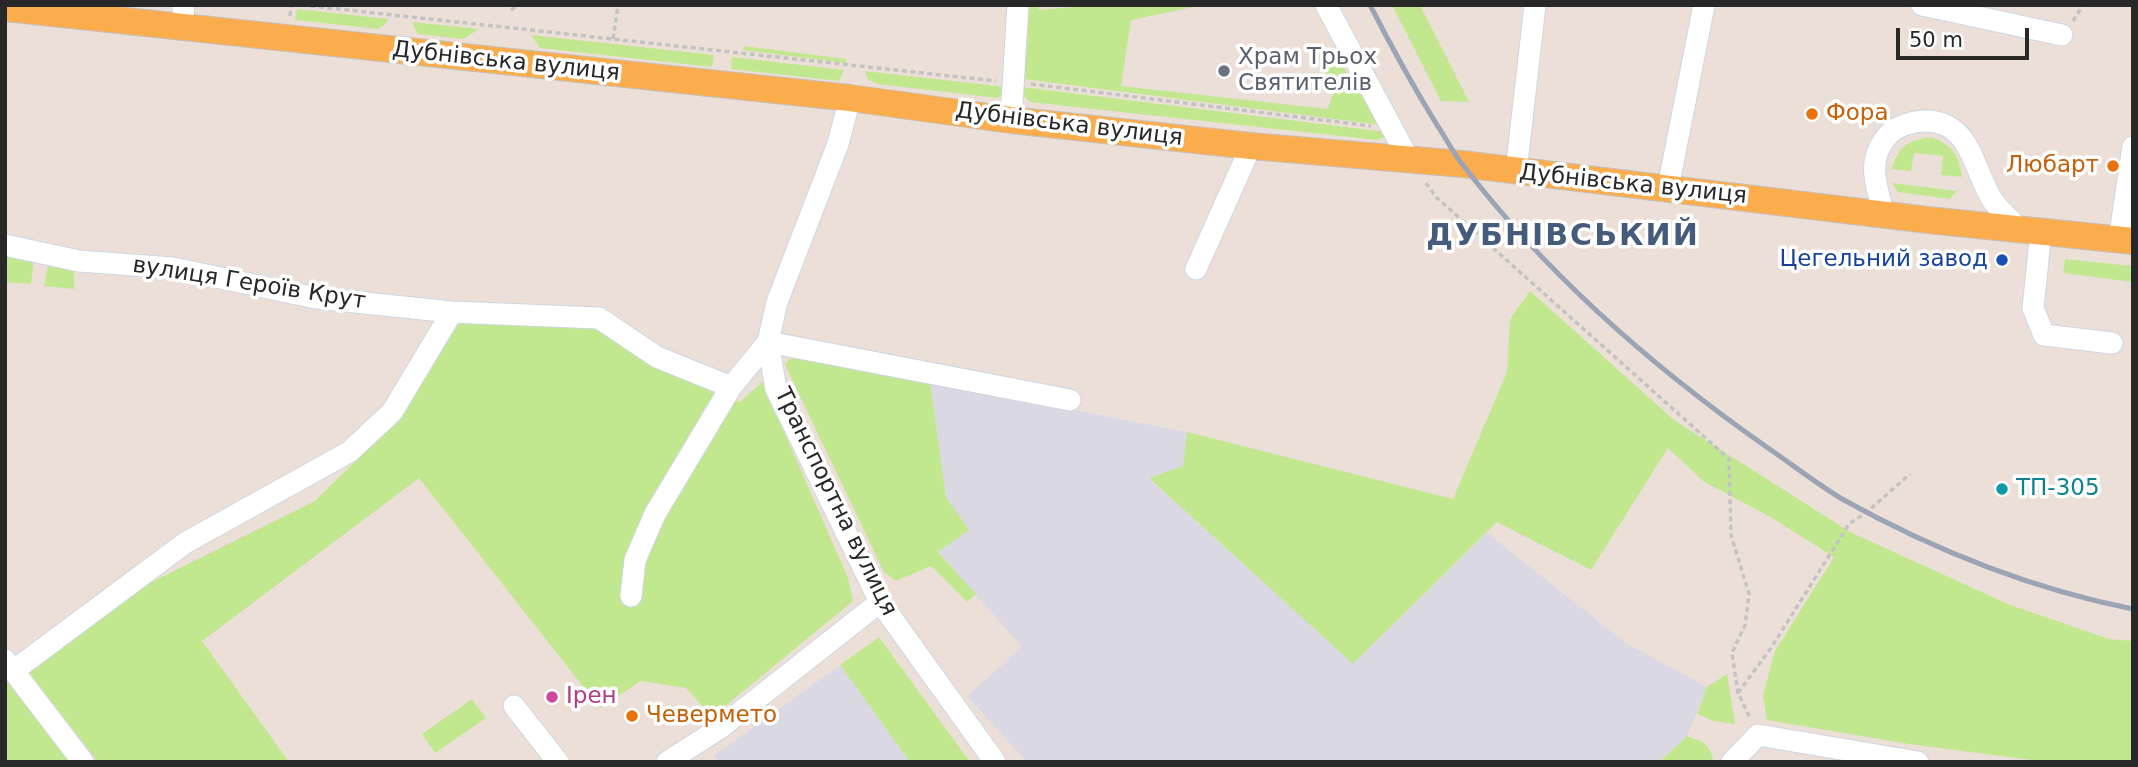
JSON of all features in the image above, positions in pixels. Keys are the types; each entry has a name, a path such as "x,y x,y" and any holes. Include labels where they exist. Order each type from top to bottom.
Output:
{"main road":[{"name":"Дубнівська вулиця","path":"5,9 183,17 1012,120 1251,146 1462,164 2126,240"}],"street":[{"path":"1012,120 1018,5"},
{"path":"1326,5 1409,160"},
{"path":"1516,172 1535,5"},
{"path":"1668,188 1704,5"},
{"path":"1922,5 2063,35"},
{"name":"Транспортна вулиця","path":"850,98 838,144 776,302 768,342 776,389 880,602 995,762"},
{"path":"1884,214 1873,172 1879,150 1891,132 1916,121 1938,121 1960,136 1973,155 1993,202 2030,230 2033,308 2044,335 2112,343"},
{"path":"1196,269 1251,146"},
{"path":"2126,240 2133,147"},
{"name":"вулиця Героїв Крут","path":"5,246 79,261 173,268 316,298 452,312 599,318 657,357 731,387"},
{"path":"79,761 9,665 185,543 349,452 392,412 452,312"},
{"path":"631,596 635,560 655,514 731,387 768,342 1070,400"},
{"path":"667,762 720,728 880,602"},
{"path":"514,706 558,762"},
{"path":"1731,762 1758,735 1916,762"}],"path":[{"path":"302,5 1014,82 1392,129"},
{"path":"511,10 518,5"},
{"path":"613,39 618,5"},
{"path":"1409,160 1436,197 1729,458 1731,535 1749,594 1745,625 1732,653 1738,693 1758,735"},
{"path":"1738,693 1771,648 1849,524 1867,512 1910,474"}],"shaded area":[{"path":"930,382 1187,432 1184,466 1149,479 1353,663 1487,533 1626,643 1707,687 1687,736 1659,762 1027,762 967,696 1022,647 938,552 968,530 946,497"},
{"path":"840,665 910,762 718,762 714,756"}],"green space":[{"path":"1027,5 1038,5 1039,10 1095,5 1203,5 1131,20 1121,86 1328,109 1334,92 1318,56 1332,50 1382,125 1023,79"},
{"path":"1392,5 1420,5 1469,102 1441,101"},
{"path":"297,9 388,19 386,24 378,29 295,20"},
{"path":"412,22 479,29 463,39 418,34"},
{"path":"531,35 714,55 712,67 540,48"},
{"path":"744,46 846,59 846,63 743,50"},
{"path":"732,57 844,70 839,81 731,69"},
{"path":"865,71 1006,87 998,98 877,84 868,79"},
{"path":"1022,87 1386,132 1384,137 1377,140 1030,102 1024,96"},
{"path":"1931,137 1954,152 1962,177 1941,175 1943,156 1914,153 1911,171 1891,169 1905,146 1915,140"},
{"path":"1892,183 1957,191 1950,199 1898,192"},
{"path":"5,254 34,257 31,284 5,282"},
{"path":"2065,259 2133,266 2133,282 2063,273"},
{"path":"49,260 74,269 74,289 44,286"},
{"path":"1530,291 1674,420 1850,532 2010,605 2109,639 2133,641 2133,762 2047,762 1909,744 1767,720 1763,696 1775,651 1834,557 1772,518 1703,481 1668,448 1591,570 1497,522 1353,664 1149,478 1183,466 1187,432 1453,499 1507,372 1510,319"},
{"path":"460,319 595,325 650,363 740,402 762,382 848,578 853,601 712,717 686,688 641,681 600,708 419,478 202,641 289,762 98,762 27,670 144,586 315,501 396,421"},
{"path":"796,358 930,382 946,497 969,530 938,552 976,594 967,602 931,566 896,581 884,572 787,369 785,364"},
{"path":"879,637 970,762 910,762 840,665"},
{"path":"1727,674 1735,724 1714,721 1697,714 1707,687"},
{"path":"5,678 69,762 5,762"},
{"path":"472,699 486,718 435,753 422,734"},
{"path":"1687,736 1704,744 1710,750 1713,760 1659,762"}],"railway":[{"path":"1370,5 1411,81 1459,160 1496,206 1567,282 1684,386 1823,487 1876,517 1947,551 2020,579 2133,609"}],"place":[{"name":"Храм Трьох Святителів","path":"1224,71"},
{"name":"Фора","path":"1812,114"},
{"name":"Любарт","path":"2113,166"},
{"name":"Цегельний завод","path":"2002,260"},
{"name":"ТП-305","path":"2002,489"},
{"name":"Ірен","path":"552,697"},
{"name":"Чевермето","path":"632,716"}],"district":[{"name":"ДУБНІВСЬКИЙ","path":"1563,237"}]}
